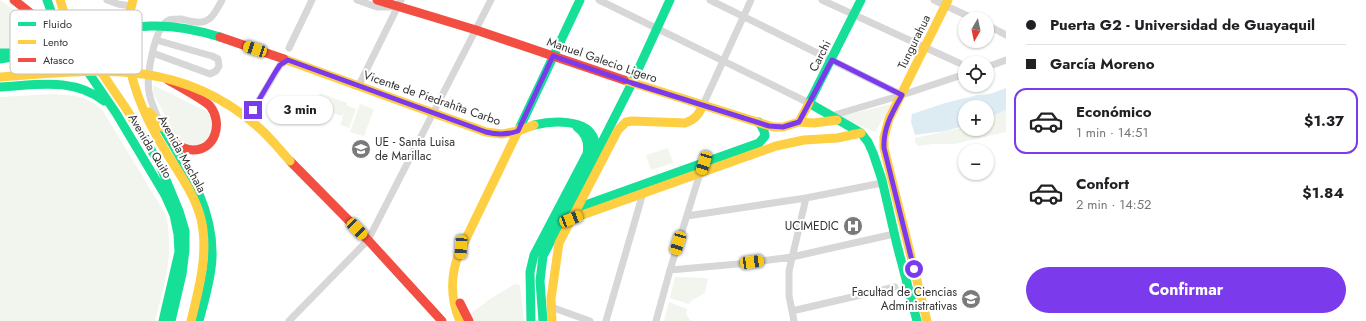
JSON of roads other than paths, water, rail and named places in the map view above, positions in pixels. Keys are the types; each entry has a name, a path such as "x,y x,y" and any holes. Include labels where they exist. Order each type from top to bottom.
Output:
{"main road":[{"path":"14,0 27,10"},
{"name":"Avenida Quito","path":"47,0 51,10"},
{"name":"Avenida Quito","path":"60,0 63,10"},
{"name":"Manuel Galecio Ligero","path":"377,0 400,4 632,83 773,127 780,127 799,122 814,123 834,118"},
{"path":"460,321 452,296 451,281 461,247 580,0"},
{"path":"543,321 540,282 543,256 632,83 670,0"},
{"name":"Carchi","path":"799,122 832,60 861,0"},
{"name":"Tungurahua","path":"927,321 884,148 884,137 889,119 947,3"},
{"name":"Vicente de Piedrahíta Carbo","path":"142,26 180,28 206,34 359,85 495,134 510,134 539,123 564,122 582,130 586,136 588,148 585,159 538,246 531,264 529,280 531,321"},
{"path":"0,53 10,53"},
{"path":"0,59 10,57"},
{"path":"0,77 47,74"},
{"name":"Avenida Quito","path":"89,74 116,113 165,195 176,224 179,252 163,321"},
{"name":"Avenida Quito","path":"102,74 159,163 180,211 185,241 184,261 171,321"},
{"name":"Avenida Machala","path":"131,74 153,130 192,196 201,219 204,242 203,264 191,321"},
{"path":"142,74 163,77 184,83 200,90 230,107 253,123 368,240 442,321"},
{"path":"143,104 173,142 184,149 202,149 212,142 218,123 214,111 209,106 163,77"},
{"path":"0,87 50,84 73,86 89,90 96,94 102,98 116,113"},
{"path":"810,103 861,133 872,147 917,321"},
{"path":"552,321 551,307 554,274 561,238 618,130 626,122 632,121 690,122 695,120 699,115 703,105"},
{"path":"564,122 581,125 591,133 596,147 594,158"},
{"path":"577,208 763,141 765,134 759,122"},
{"name":"Avenida Machala","path":"162,127 184,163 199,192 208,216 212,256 211,270 199,321"},
{"path":"552,238 570,222 643,192 701,172 788,143 837,138 861,133"},
{"path":"159,163 174,185 182,201 192,231 192,253 178,321"},
{"path":"584,196 589,167"},
{"path":"461,247 458,288 460,303 469,321"}],"street":[{"path":"107,0 118,4 132,3"},
{"path":"162,127 149,92 148,83 156,40 164,24 169,20 183,20 198,23 206,22 212,18 222,0"},
{"path":"290,48 312,0"},
{"name":"Manuel Galecio Ligero","path":"356,0 377,7 400,4"},
{"path":"289,321 368,240 491,0"},
{"path":"599,0 810,103"},
{"path":"710,0 902,95"},
{"path":"703,105 751,0"},
{"path":"822,0 958,63"},
{"path":"934,0 947,3 962,12"},
{"path":"359,85 400,4"},
{"path":"994,29 1006,35"},
{"path":"153,53 210,74 216,71 219,66 218,59 212,56 156,40"},
{"path":"171,59 174,45"},
{"path":"253,110 276,71 286,60"},
{"path":"994,64 1006,60"},
{"path":"834,118 958,76"},
{"path":"656,321 670,270 704,163"},
{"path":"687,216 806,198 882,182"},
{"path":"606,321 643,192"},
{"path":"794,321 788,285 792,257 806,198"},
{"path":"670,270 738,264 792,257 894,234"},
{"path":"792,312 894,287"},
{"path":"551,307 590,321"}],"place":[{"name":"UE - Santa Luisa de Marillac","path":"361,149"},
{"name":"UCIMEDIC","path":"853,226"},
{"name":"Facultad de Ciencias Administrativas","path":"971,299"}]}
